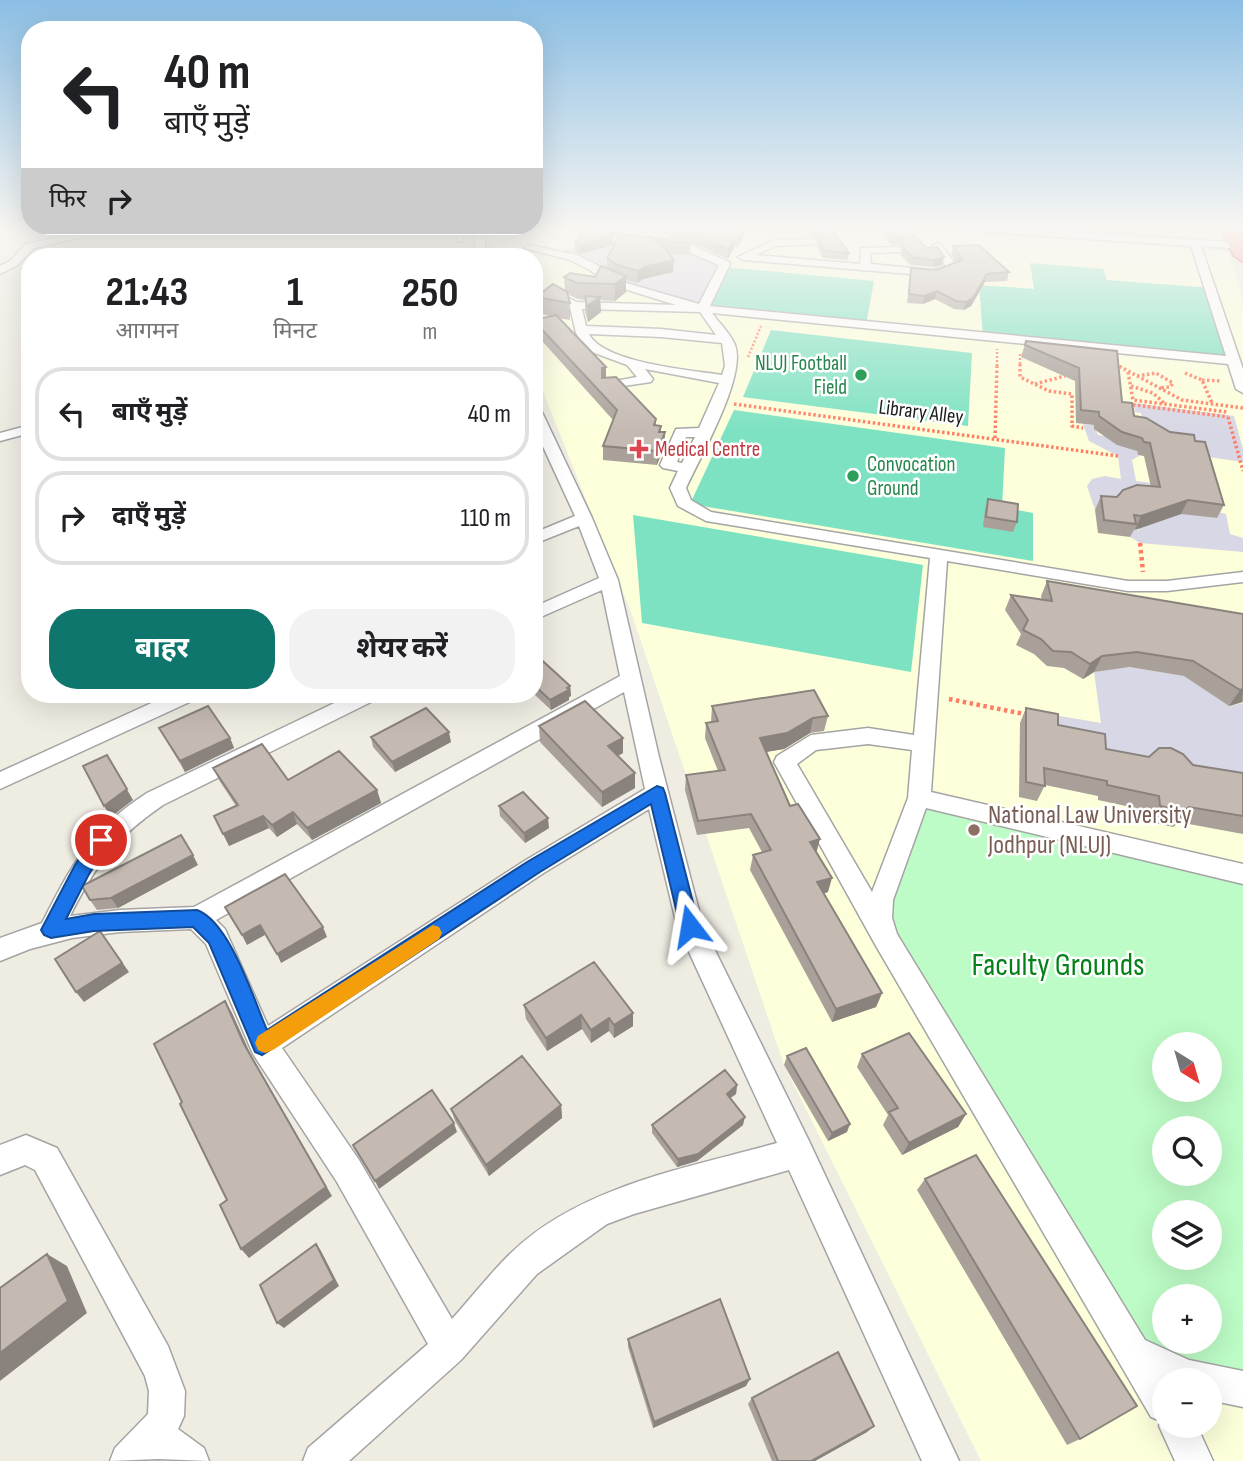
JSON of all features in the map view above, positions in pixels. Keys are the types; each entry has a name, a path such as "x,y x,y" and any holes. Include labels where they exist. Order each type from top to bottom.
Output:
{"street":[{"path":"559,296 575,305 703,309 1234,361"},
{"path":"660,296 703,309 726,340 732,366 719,402 678,488 684,503 706,516 1144,587 1243,577"},
{"path":"703,309 709,296"},
{"path":"1213,296 1243,389"},
{"path":"575,305 586,341 600,351 631,362 727,380"},
{"path":"582,330 662,333 726,340"},
{"path":"609,386 646,379 631,362"},
{"path":"0,437 21,431"},
{"path":"543,432 584,518 609,580 690,926 798,1152 940,1461"},
{"path":"543,535 584,518"},
{"path":"885,938 879,918 881,900 919,798 939,553"},
{"path":"543,610 609,580"},
{"path":"0,950 51,930 94,922 197,918 631,679"},
{"path":"0,781 170,703"},
{"path":"51,930 81,870 101,840 127,817 155,799 352,703"},
{"path":"923,744 868,736 811,743 785,762 885,938 1152,1384"},
{"path":"262,1045 534,867 657,793"},
{"path":"919,798 1243,874"},
{"path":"197,918 216,937 262,1045 348,1171 449,1348"},
{"path":"0,1160 26,1150 46,1159 156,1358 165,1381 169,1403 157,1436 128,1461"},
{"path":"321,1461 449,1348 525,1262 597,1212 798,1152"},
{"path":"1133,1352 1167,1368"},
{"path":"1222,1384 1243,1389"},
{"path":"157,1436 191,1461"},
{"path":"1183,1438 1195,1461"}],"path":[{"path":"744,368 763,321"},
{"path":"995,438 997,345"},
{"path":"1080,346 1182,400 1243,408"},
{"path":"1021,347 1020,377 1049,391 1084,398"},
{"path":"1128,371 1133,400 1227,412"},
{"path":"1181,371 1202,380 1213,404"},
{"path":"1137,376 1154,373 1169,378 1173,383 1170,387 1159,388"},
{"path":"1034,384 1065,376"},
{"path":"1131,386 1153,393 1164,404"},
{"path":"1072,396 1072,426 1083,428"},
{"name":"Library Alley","path":"719,402 1118,456"},
{"path":"1122,403 1228,417"},
{"path":"1225,406 1243,471"},
{"path":"1140,543 1144,587"},
{"path":"927,695 1035,716"}],"shaded area":[{"name":"National Law University Jodhpur (NLUJ)","path":"543,296 1242,296 1243,1461 981,1461 784,1065 632,615 543,392"},
{"path":"660,296 709,296 703,309"},
{"path":"1134,403 1234,416 1243,449 1243,462 1188,454 1143,425 1141,413 1135,412"},
{"path":"1083,424 1094,425 1098,435 1109,437 1117,445 1136,450 1139,456 1132,460 1136,481 1167,485 1095,510 1087,486 1092,479 1105,476 1121,479 1118,456 1089,441"},
{"path":"1165,510 1216,518 1214,511 1226,514 1230,534 1243,538 1243,552 1140,543 1130,537 1128,529 1139,530 1138,520"},
{"path":"1102,663 1205,679 1198,685 1229,706 1243,703 1243,791 1050,740 1048,714 1101,723 1094,672"}],"green space":[{"path":"709,296 871,296 866,325 703,309"},
{"path":"980,296 1214,296 1234,361 983,337"},
{"name":"NLUJ Football Field","path":"771,330 972,353 968,426 743,397"},
{"name":"Convocation Ground","path":"734,410 1005,448 1002,507 1033,513 1033,561 690,504"},
{"path":"633,515 923,565 911,672 642,623"},
{"name":"Faculty Grounds","path":"919,798 1243,874 1243,1389 1222,1384 1222,1368 1184,1368 1158,1354 1222,1354 1222,1284 1152,1284 1152,1351 1137,1343 885,938 881,900"}],"building":[{"path":"543,296 568,296 570,303 543,298"},
{"path":"585,296 600,297 587,306"},
{"path":"947,296 974,296 966,302"},
{"path":"556,315 606,367 602,368 602,378 616,377 656,419 654,425 661,426 659,432 665,432 658,451 603,446 617,410 543,331 543,318"},
{"path":"1026,341 1117,351 1122,402 1132,403 1134,416 1146,418 1170,432 1194,435 1195,441 1205,442 1224,505 1188,500 1141,516 1134,515 1136,524 1104,520 1101,496 1117,497 1123,490 1137,485 1160,487 1150,443 1122,432 1099,416 1099,412 1081,410 1079,368 1025,345"},
{"path":"988,499 1018,504 1017,522 986,517"},
{"path":"1047,581 1243,614 1243,689 1240,690 1193,661 1137,652 1102,656 1090,664 1071,652 1053,651 1041,639 1023,630 1028,620 1011,595 1052,601"},
{"path":"543,661 570,686 567,688 569,690 550,700 543,693"},
{"path":"814,690 828,716 813,718 787,733 760,738 790,806 798,804 820,839 810,842 832,878 817,882 882,993 836,1009 753,855 771,850 751,814 698,821 686,775 725,770 706,723 718,721 712,706"},
{"path":"585,701 623,738 608,746 635,773 602,792 539,726"},
{"path":"208,706 230,738 180,761 159,728"},
{"path":"426,708 449,732 392,762 371,737"},
{"path":"1026,708 1058,714 1058,725 1105,734 1106,749 1149,757 1159,748 1171,748 1183,754 1193,765 1243,773 1243,816 1189,807 1184,811 1160,806 1159,796 1107,785 1107,781 1044,768 1045,786 1026,782"},
{"path":"262,744 288,780 339,751 377,790 307,828 293,812 272,825 263,816 223,834 214,816 238,805 213,768"},
{"path":"107,755 127,789 104,806 83,766"},
{"path":"523,792 548,818 524,833 499,806"},
{"path":"181,835 193,855 111,898 90,900 82,886"},
{"path":"285,874 323,927 277,954 260,925 242,935 225,907"},
{"path":"100,931 122,963 76,992 55,959"},
{"path":"594,962 633,1013 614,1025 609,1018 591,1030 581,1015 546,1038 524,1005"},
{"path":"225,1001 244,1044 326,1187 241,1249 220,1205 227,1200 154,1044"},
{"path":"909,1033 966,1114 909,1143 889,1112 898,1108 862,1054"},
{"path":"806,1048 850,1124 832,1133 787,1056"},
{"path":"522,1056 561,1105 486,1165 451,1109"},
{"path":"725,1070 737,1085 727,1094 745,1117 698,1154 678,1159 652,1125"},
{"path":"432,1090 454,1123 375,1181 353,1145"},
{"path":"976,1155 1137,1406 1080,1439 925,1179"},
{"path":"316,1244 334,1280 277,1323 260,1285"},
{"path":"47,1254 68,1301 0,1353 0,1288"},
{"path":"720,1299 750,1379 654,1422 628,1339"},
{"path":"838,1352 874,1426 811,1461 778,1461 752,1398"}],"slow traffic":[{"path":"265,1043 433,933"}],"place":[{"name":"NLUJ Football Field","path":"861,375"},
{"name":"Medical Centre","path":"639,449"},
{"name":"Convocation Ground","path":"853,476"},
{"name":"National Law University Jodhpur (NLUJ)","path":"974,830"}],"route":[{"path":"101,840 81,870 51,930 94,922 197,918 216,937 262,1045 534,867 657,793 690,926"}]}
